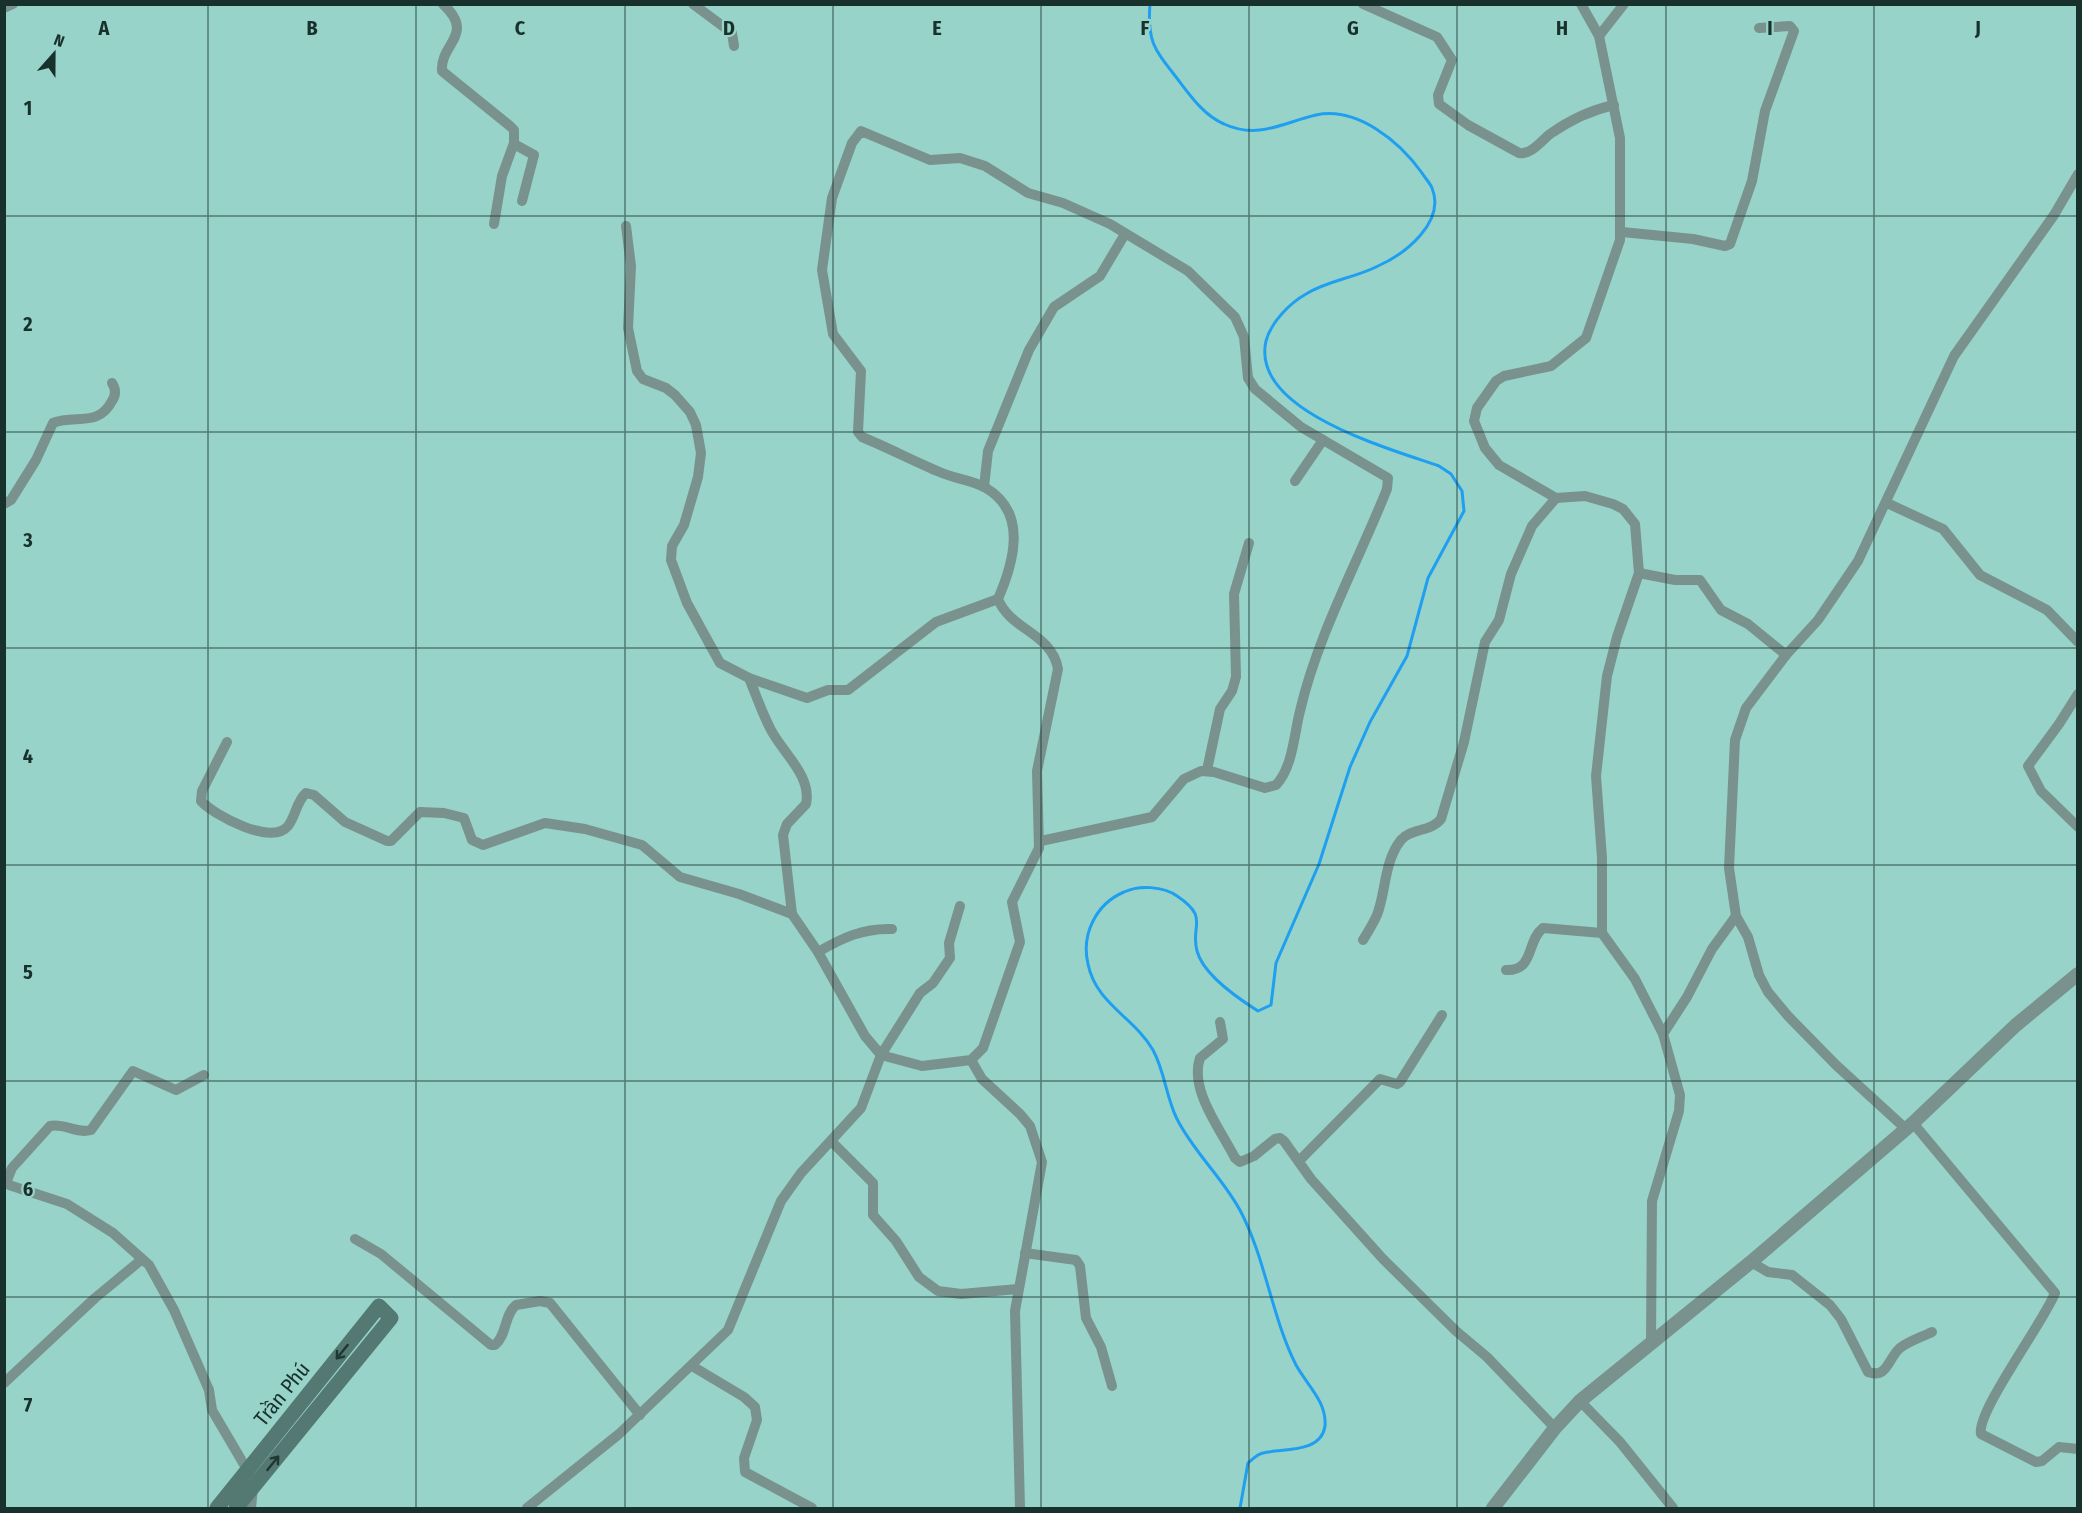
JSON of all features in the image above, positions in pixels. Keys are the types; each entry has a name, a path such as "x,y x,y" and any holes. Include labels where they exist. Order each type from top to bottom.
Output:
{"main road":[{"name":"Trần Phú","path":"218,1509 379,1306 391,1318 236,1509"}],"street":[{"path":"4,8 13,4"},
{"path":"443,4 455,18 458,32 442,64 442,71 514,130 514,143 501,176 494,224"},
{"path":"693,4 732,33 734,46"},
{"path":"1363,4 1441,40 1452,60 1438,95 1439,104 1468,125 1520,153 1526,153 1557,129 1588,112 1614,105"},
{"path":"1581,4 1599,36 1614,105 1622,153 1618,193 1622,232 1586,338 1551,366 1504,376 1496,381 1475,415 1480,438 1491,458 1556,498 1585,496 1623,509 1635,524 1639,573 1617,637 1607,676 1597,759 1602,858 1602,933 1635,979 1663,1034 1675,1071 1681,1103 1652,1201 1652,1343"},
{"path":"1599,36 1624,4"},
{"path":"1622,232 1693,239 1725,246 1730,244 1752,181 1765,111 1794,31 1790,26 1759,28"},
{"path":"749,678 768,724 802,777 807,791 806,804 787,824 783,835 792,914 818,952 865,1036 881,1055 922,1066 970,1060 983,1048 1019,946 1012,902 1035,860 1041,840 1037,771 1058,669 1045,642 1005,613 998,599 1012,559 1014,531 1007,507 984,487 903,457 862,437 858,432 861,370 833,334 822,270 831,198 858,132 866,132 930,160 968,160 985,166 1028,193 1063,203 1096,217 1188,271 1229,309 1244,337 1246,369 1255,389 1288,418 1387,477 1387,489 1345,585 1312,672 1281,779 1276,785 1268,788 1207,770 1191,773 1152,817 1041,840"},
{"path":"514,143 534,155 522,201"},
{"path":"2078,174 2054,215 1954,356 1858,561 1818,620 1786,655 1746,708 1737,727 1730,868 1736,916 1748,938 1759,975 1772,997 1836,1065 1909,1126 2055,1293 1980,1426 1982,1434 2036,1462 2042,1461 2060,1447 2078,1449"},
{"path":"627,226 631,266 628,328 637,371 643,379 666,388 690,412 696,425 701,453 693,499 684,525 672,546 671,560 687,603 716,658 749,678 807,698 828,690 848,690 936,622 998,599"},
{"path":"984,487 988,451 1029,350 1054,307 1073,292 1097,279 1125,234"},
{"path":"4,504 11,500 36,460 53,423 91,419 103,413 113,400 115,392 112,383"},
{"path":"1295,481 1323,440"},
{"path":"1363,940 1377,914 1391,862 1399,844 1404,837 1432,827 1441,819 1464,742 1485,642 1499,620 1511,574 1532,526 1556,498"},
{"path":"1887,503 1936,525 1949,535 1980,576 2047,610 2078,642"},
{"path":"1207,770 1220,709 1232,692 1236,676 1238,646 1234,594 1249,543"},
{"path":"1639,573 1675,580 1700,580 1721,610 1748,624 1786,655"},
{"path":"2078,694 2060,724 2028,766 2041,791 2078,827"},
{"path":"227,742 202,791 201,801 230,822 266,834 282,831 288,826 300,800 306,793 314,795 345,822 387,841 391,841 414,816 424,812 464,818 472,840 483,845 545,823 564,825 636,843 654,853 680,877 739,894 792,914"},
{"path":"527,1509 640,1414 719,1341 733,1322 781,1201 801,1173 861,1108 881,1055 920,993 933,982 950,958 949,943 960,906"},
{"path":"1663,1034 1687,997 1712,949 1736,916"},
{"path":"818,952 852,934 878,928 892,929"},
{"path":"1506,970 1515,970 1525,964 1536,936 1544,928 1602,933"},
{"path":"1493,1509 1555,1428 1580,1401 1751,1262 1909,1126 2016,1025 2078,974"},
{"path":"1299,1161 1380,1079 1397,1084 1400,1082 1442,1015"},
{"path":"1220,1022 1223,1039 1200,1058 1197,1078 1203,1097 1235,1158 1240,1162 1246,1161 1280,1138 1344,1216 1391,1268 1487,1357 1555,1428"},
{"path":"970,1060 982,1078 1030,1126 1040,1151 1042,1166 1015,1311 1016,1507"},
{"path":"204,1075 176,1090 133,1071 91,1130 79,1131 58,1125 50,1126 8,1176 9,1185 54,1198 113,1233 149,1265 160,1281 209,1390 212,1410 249,1469 253,1488 252,1509"},
{"path":"832,1142 873,1184 873,1215 896,1241 925,1283 946,1293 1018,1289"},
{"path":"355,1239 399,1268 491,1345 501,1340 511,1312 516,1305 540,1301 550,1303 640,1414"},
{"path":"1025,1253 1077,1260 1080,1266 1086,1318 1101,1347 1112,1386"},
{"path":"4,1383 94,1298 141,1260"},
{"path":"1751,1262 1768,1272 1792,1275 1830,1305 1841,1319 1868,1372 1876,1375 1882,1373 1900,1348 1932,1332"},
{"path":"692,1366 744,1397 755,1407 757,1420 744,1458 745,1472 812,1509"},
{"path":"1580,1401 1620,1442 1673,1509"}],"waterway":[{"path":"1150,4 1151,36 1157,51 1203,110 1216,120 1237,128 1260,130 1316,115 1347,116 1362,121 1390,139 1413,161 1430,184 1435,201 1433,213 1420,235 1411,245 1389,261 1315,289 1294,302 1277,320 1268,334 1267,366 1280,388 1301,407 1328,423 1389,449 1439,466 1451,474 1462,491 1464,511 1428,578 1407,656 1370,722 1350,767 1319,864 1276,963 1271,1005 1258,1011 1214,977 1197,951 1195,942 1197,922 1193,910 1177,896 1165,890 1137,888 1114,897 1098,912 1089,931 1086,953 1092,978 1107,1000 1136,1028 1153,1050 1177,1119 1242,1214 1257,1251 1288,1347 1296,1365 1323,1409 1325,1426 1322,1435 1316,1441 1309,1446 1261,1454 1248,1463 1240,1508"}]}
